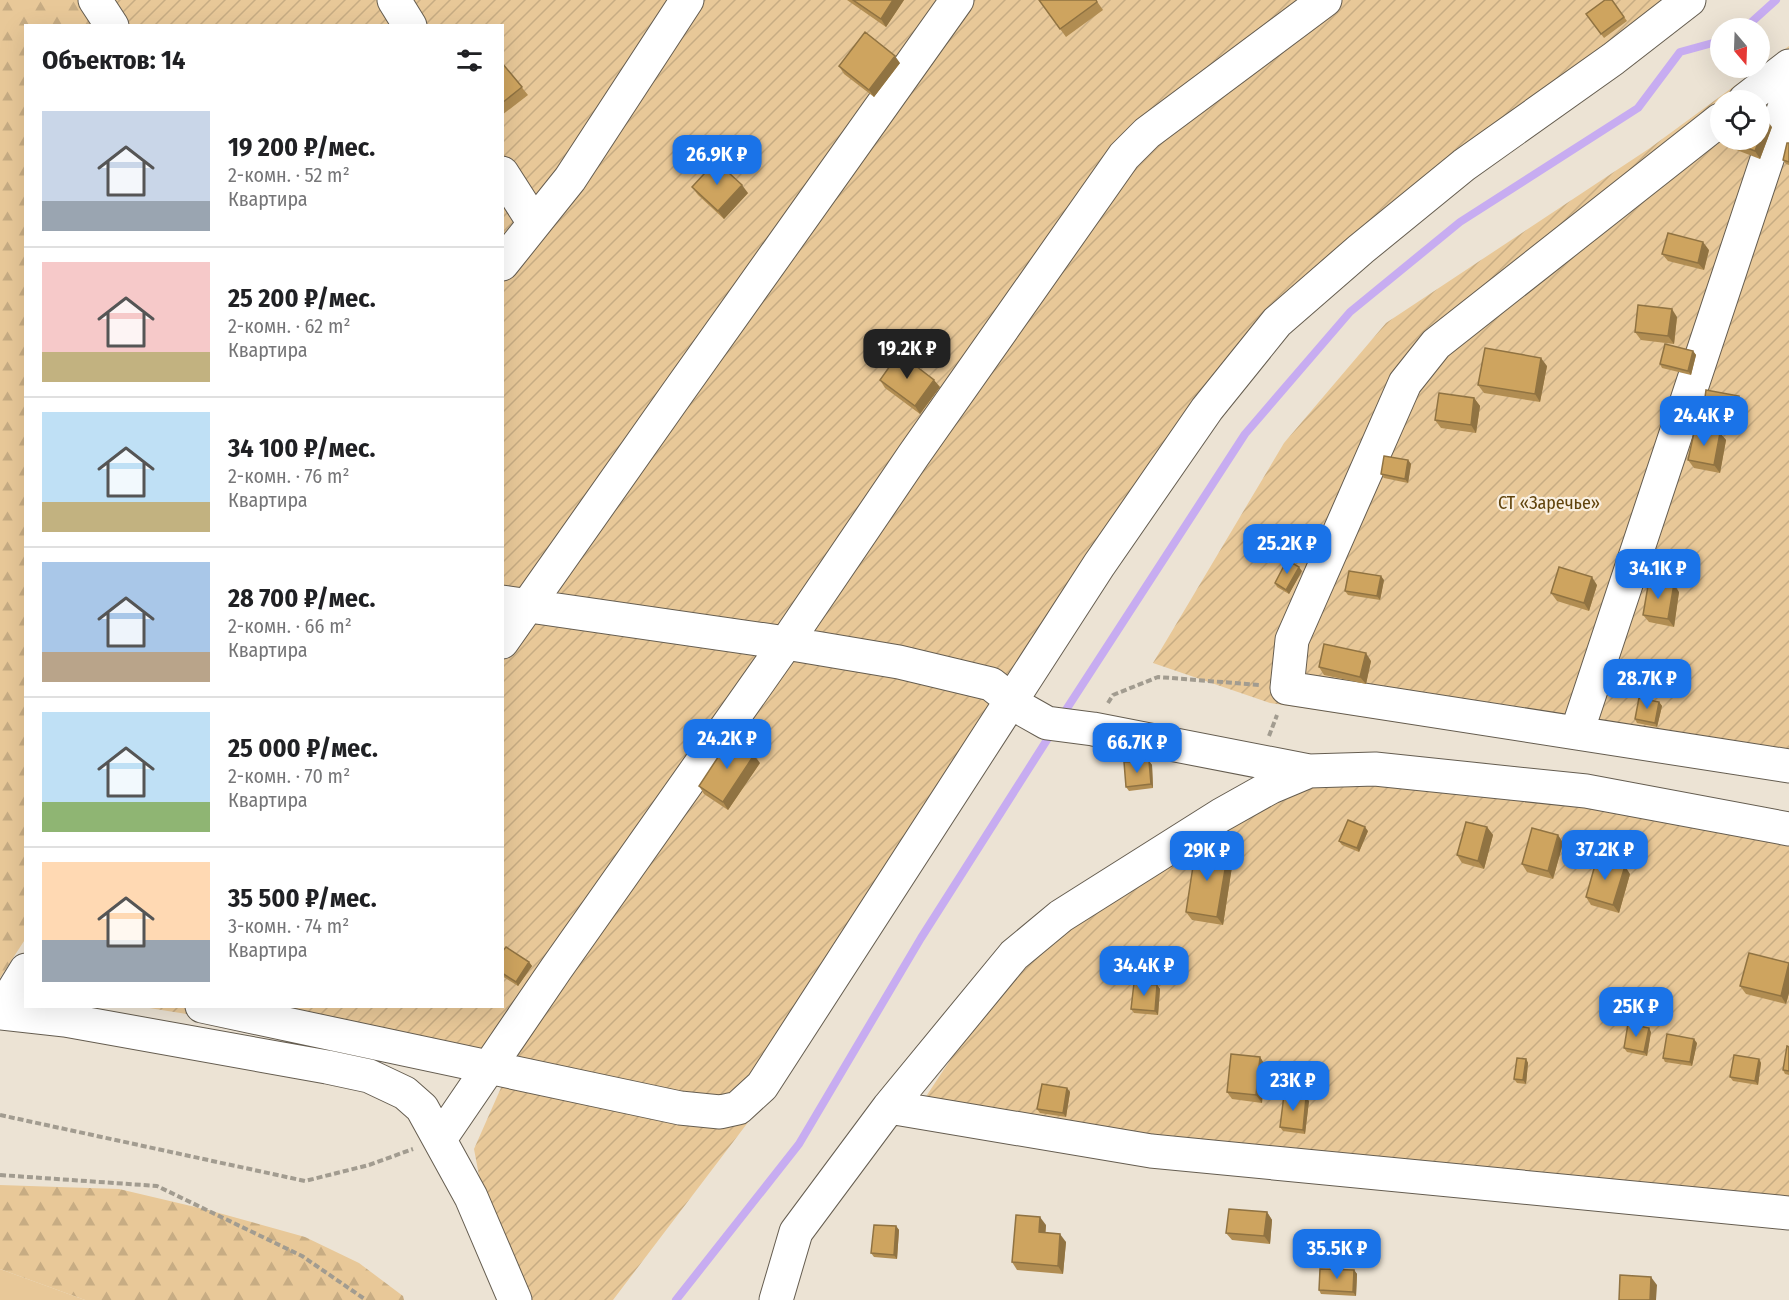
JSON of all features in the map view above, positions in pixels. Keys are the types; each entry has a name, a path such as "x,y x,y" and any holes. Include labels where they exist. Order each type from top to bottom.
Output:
{"street":[{"path":"95,0 111,24"},
{"path":"394,0 409,24"},
{"path":"504,261 570,179 687,0"},
{"path":"504,637 516,604 676,394 957,0"},
{"path":"440,1139 556,969 786,644 913,456 1124,156 1147,133 1325,0"},
{"path":"208,1046 224,1008 680,1108 720,1112 738,1108 762,1086 1100,565 1207,409 1277,322 1361,249 1464,165 1613,58 1689,0"},
{"path":"1758,90 1789,66"},
{"path":"1576,732 1789,93"},
{"path":"1710,128 1436,344 1405,383 1292,640 1287,688 1789,766"},
{"path":"504,175 534,223"},
{"path":"516,604 899,662 991,684 1024,710 1047,723 1093,729 1309,771 1375,769 1586,791 1789,829"},
{"path":"776,1300 796,1232 889,1107 1014,955 1061,916 1221,815 1271,787 1309,771"},
{"path":"24,973 0,1013 65,1020 369,1076 405,1093 422,1108 471,1197 515,1300"},
{"path":"889,1107 1151,1151 1789,1213"}],"path":[{"path":"1093,729 1113,695 1158,677 1287,688 1260,762"},
{"path":"0,1115 306,1181 369,1165 440,1139"},
{"path":"0,1175 157,1186 302,1256 366,1300"}],"green space":[{"path":"0,0 80,0 95,24 24,24 24,941 0,978"},
{"path":"80,0 1706,0 1404,228 1275,344 1221,408 781,1079 613,1300 526,1300 484,1202 474,1149 504,1081 199,1016 149,1008 504,1008 504,24 95,24"},
{"name":"СТ «Заречье»","path":"1789,46 1789,782 1270,703 1153,663 1284,443 1386,323 1650,148 1710,104 1710,150 1770,150 1770,90 1729,90 1745,78 1770,78 1770,60"},
{"path":"1349,780 1570,798 1789,833 1789,1205 1199,1156 921,1104 1014,964 1290,789"},
{"path":"0,1185 119,1189 208,1210 305,1237 359,1263 403,1296 404,1300 85,1300 0,1269"},
{"path":"0,1269 85,1300 0,1300"}],"building":[{"path":"853,0 893,0 881,19"},
{"path":"1039,0 1096,0 1097,2 1060,29"},
{"path":"1605,0 1612,0 1624,17 1601,34 1586,14"},
{"path":"865,32 895,56 869,90 839,66"},
{"path":"504,65 522,87 504,101"},
{"path":"1787,143 1789,143 1789,162 1783,160"},
{"path":"716,161 742,185 718,211 692,187"},
{"path":"1668,233 1703,242 1698,263 1662,254"},
{"path":"1638,305 1672,309 1668,336 1635,332"},
{"path":"1665,344 1693,351 1688,371 1660,364"},
{"path":"1485,348 1541,358 1535,394 1478,385"},
{"path":"899,353 934,380 915,406 880,380"},
{"path":"1706,390 1739,396 1735,417 1703,412"},
{"path":"1439,393 1474,398 1471,425 1435,420"},
{"path":"1695,428 1720,433 1714,465 1688,460"},
{"path":"1384,456 1408,460 1405,479 1381,474"},
{"path":"1287,560 1299,567 1286,590 1275,583"},
{"path":"1559,567 1592,577 1584,603 1551,593"},
{"path":"1349,571 1381,576 1377,596 1345,591"},
{"path":"1649,580 1674,584 1668,619 1643,615"},
{"path":"1324,644 1366,653 1360,677 1319,667"},
{"path":"1639,698 1659,702 1655,723 1635,719"},
{"path":"730,739 754,755 723,802 699,786"},
{"path":"1149,761 1151,784 1126,787 1124,762"},
{"path":"1348,820 1365,827 1357,848 1339,841"},
{"path":"1466,822 1487,827 1478,861 1457,855"},
{"path":"1532,828 1558,835 1548,871 1522,864"},
{"path":"1196,847 1228,852 1217,917 1186,912"},
{"path":"1597,858 1625,866 1613,905 1586,897"},
{"path":"506,947 529,962 516,982 504,974 504,950"},
{"path":"1749,953 1789,963 1781,996 1740,986"},
{"path":"1134,983 1157,985 1155,1011 1131,1009"},
{"path":"1628,1024 1649,1028 1644,1052 1624,1048"},
{"path":"1667,1034 1694,1039 1690,1062 1663,1058"},
{"path":"1787,1046 1789,1047 1789,1071 1783,1070"},
{"path":"1231,1054 1260,1057 1256,1095 1227,1092"},
{"path":"1734,1055 1759,1059 1755,1081 1730,1077"},
{"path":"1517,1058 1526,1059 1523,1080 1514,1079"},
{"path":"1042,1084 1067,1088 1063,1113 1037,1109"},
{"path":"1284,1095 1306,1097 1303,1130 1280,1127"},
{"path":"1229,1209 1267,1212 1264,1236 1226,1233"},
{"path":"1016,1215 1040,1217 1039,1232 1060,1234 1058,1266 1012,1262"},
{"path":"874,1225 896,1226 894,1255 871,1253"},
{"path":"1320,1269 1354,1270 1353,1292 1319,1290"},
{"path":"1620,1275 1651,1277 1650,1300 1619,1300"}],"waterway":[{"path":"1756,18 1776,0"},
{"path":"1062,716 1245,434 1350,312 1460,222 1638,108 1680,52 1710,44"},
{"path":"676,1300 799,1144 921,938 1052,732"}]}
